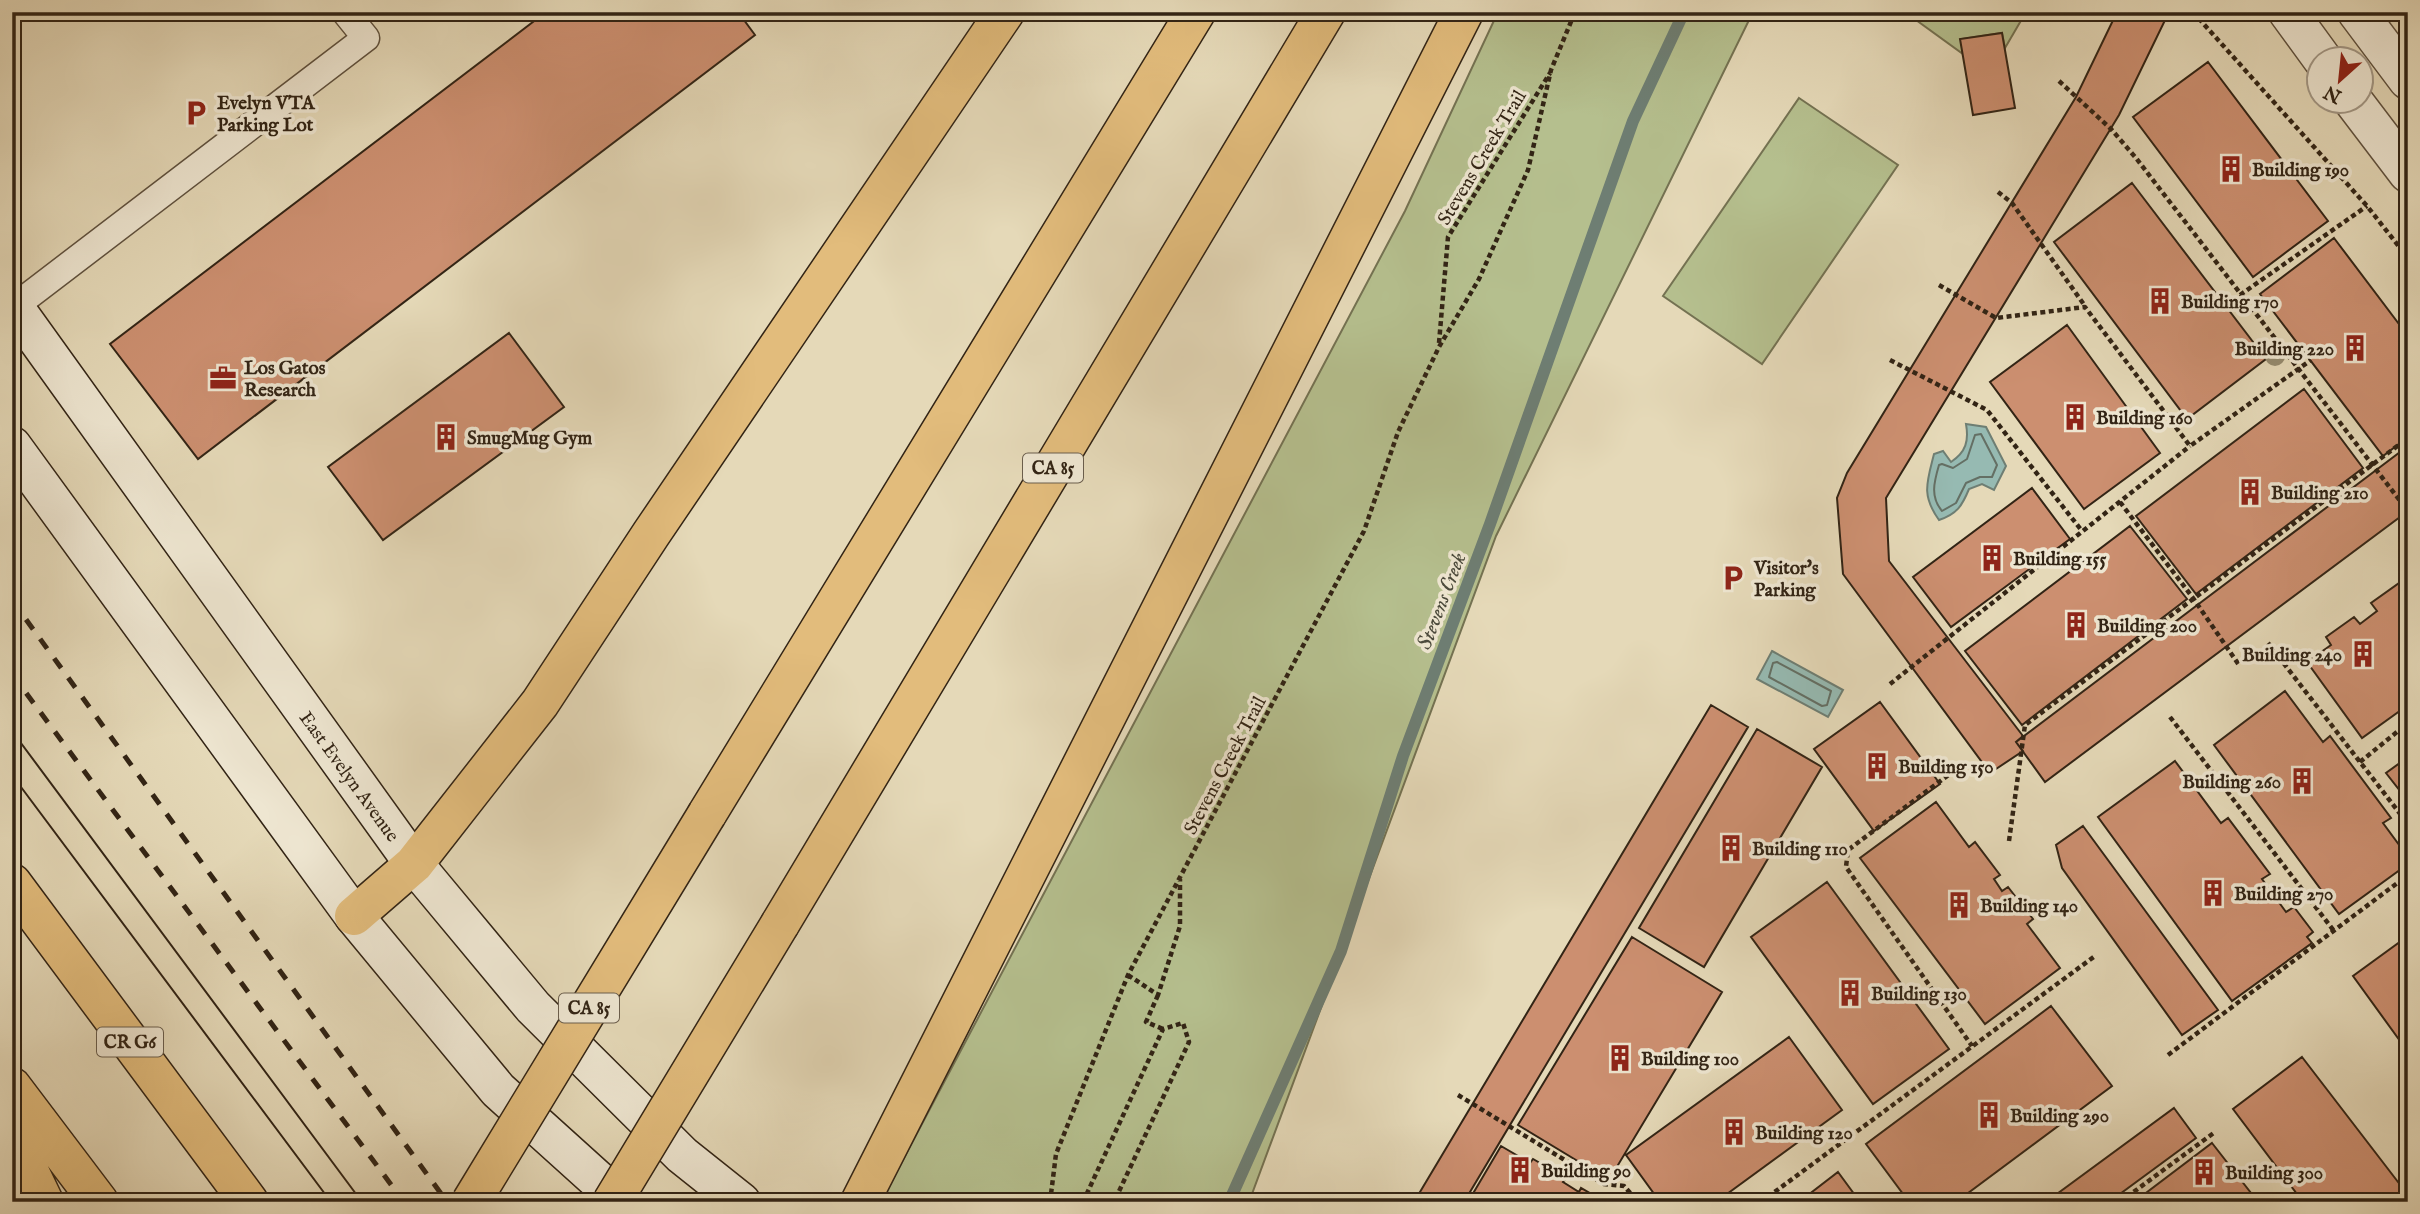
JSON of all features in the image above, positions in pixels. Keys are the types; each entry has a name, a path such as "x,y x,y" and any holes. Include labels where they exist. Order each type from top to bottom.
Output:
{"highway":[{"path":"354,916 414,864 540,703 651,534 1005,12"},
{"name":"CA 85","path":"471,1202 1196,12"},
{"name":"CA 85","path":"612,1202 1326,12"},
{"path":"860,1202 1464,12"},
{"name":"CR G6","path":"12,883 248,1202"},
{"path":"12,1087 99,1202"},
{"path":"12,1135 44,1202"}],"main road":[{"path":"2288,12 2313,46"},
{"path":"2357,12 2408,80"},
{"path":"2365,116 2408,173"},
{"name":"East Evelyn Avenue","path":"13,306 414,864 533,1007 682,1155 741,1202"},
{"path":"12,446 354,916 498,1090 622,1202"}],"lane":[{"path":"13,306 366,38 345,12"}],"path":[{"name":"Stevens Creek Trail","path":"1439,347 1448,237 1551,70 1575,12"},
{"path":"2193,12 2367,206 2408,258"},
{"name":"Stevens Creek Trail","path":"1050,1202 1056,1154 1128,975 1364,531 1398,432 1439,347 1479,279 1528,170 1551,70"},
{"path":"2059,81 2111,129 2408,511"},
{"path":"1998,192 2012,203 2085,307 2190,446"},
{"path":"2240,295 2367,206"},
{"path":"1939,285 1996,318 2085,307"},
{"path":"1890,360 1987,410 2082,531"},
{"path":"1889,684 2190,446 2311,360"},
{"path":"2009,841 2025,725 2408,438"},
{"path":"2120,502 2193,598 2239,666"},
{"path":"2268,643 2408,824"},
{"path":"2170,717 2334,931"},
{"path":"2360,762 2408,723"},
{"path":"1955,770 1848,850 1846,867 1972,1046"},
{"path":"2168,1055 2408,875"},
{"path":"1114,1202 1189,1042 1183,1023 1164,1029 1146,1022 1158,995 1180,926 1180,878"},
{"path":"1761,1202 2095,956"},
{"path":"1128,975 1158,995"},
{"path":"1083,1202 1164,1029"},
{"path":"1458,1096 1604,1184 1624,1186 1638,1202"},
{"path":"2120,1202 2215,1132"},
{"path":"1397,1195 1407,1202"}],"green space":[{"path":"1498,12 1753,12 1496,536 1249,1202 888,1202 887,1190 1405,211"},
{"path":"1905,12 2026,12 2005,48 2002,33 1961,39 1963,54"},
{"path":"1799,98 1898,165 1762,364 1663,296"}],"water":[{"path":"1966,424 1986,427 2006,466 1994,490 1982,484 1969,489 1958,509 1939,520 1930,503 1927,488 1934,454 1943,451 1951,462 1956,458 1965,446"},
{"path":"1772,651 1843,690 1828,717 1757,679"}],"building":[{"path":"546,12 738,12 755,35 198,459 110,344"},
{"path":"2117,12 2169,12 2119,115 1886,498 1889,561 2023,736 2016,742 2023,751 1990,773 1843,574 1837,498 1847,473 2076,97"},
{"path":"2002,33 2015,108 1973,115 1960,39"},
{"name":"Building 190","path":"2208,62 2328,221 2253,277 2133,117"},
{"name":"Building 170","path":"2132,183 2266,359 2187,419 2054,242"},
{"name":"Building 220","path":"2334,238 2408,336 2408,437 2383,456 2260,294"},
{"name":"Building 160","path":"2067,325 2160,453 2084,509 1990,382"},
{"name":"SmugMug Gym","path":"509,333 564,407 383,540 328,467"},
{"name":"Building 210","path":"2304,389 2363,468 2196,594 2136,516"},
{"path":"2408,446 2408,511 2045,782 2016,742"},
{"name":"Building 155","path":"2032,488 2070,539 1951,627 1913,577"},
{"name":"Building 200","path":"2130,526 2187,599 2022,725 1965,651"},
{"name":"Building 240","path":"2402,581 2408,589 2408,705 2362,738 2307,662 2331,645 2326,637 2354,617 2360,624 2377,611 2371,603"},
{"name":"Building 260","path":"2285,691 2323,742 2330,736 2391,818 2383,823 2408,857 2408,864 2339,914 2214,745"},
{"name":"Building 150","path":"1880,702 1940,784 1874,831 1814,749"},
{"path":"1711,705 1748,727 1464,1202 1414,1202"},
{"name":"Building 110","path":"1757,729 1822,767 1704,967 1639,928"},
{"path":"2408,757 2408,801 2386,773"},
{"name":"Building 270","path":"2175,761 2221,823 2228,818 2270,874 2262,879 2286,912 2294,907 2313,932 2307,937 2312,943 2232,1001 2098,817"},
{"name":"Building 140","path":"1936,802 1969,847 1975,842 2000,875 1994,879 2002,891 2008,887 2033,919 2027,924 2060,968 1985,1024 1860,858"},
{"path":"2083,826 2218,1010 2182,1035 2062,868 2056,845"},
{"name":"Building 130","path":"1827,882 1949,1049 1873,1104 1751,937"},
{"path":"2408,936 2408,1052 2353,976"},
{"name":"Building 100","path":"1632,937 1722,992 1609,1180 1518,1125"},
{"name":"Building 290","path":"2051,1006 2112,1086 1956,1202 1909,1202 1866,1144"},
{"name":"Building 120","path":"1789,1037 1842,1110 1716,1202 1660,1202 1626,1155"},
{"path":"2302,1057 2408,1195 2408,1202 2303,1202 2233,1109"},
{"path":"2174,1108 2196,1138 2109,1202 2046,1202"},
{"name":"Building 300","path":"2212,1143 2258,1202 2134,1202"},
{"name":"Building 90","path":"1501,1146 1530,1163 1533,1159 1566,1178 1563,1182 1579,1192 1581,1188 1605,1202 1468,1202"},
{"path":"1838,1172 1860,1202 1799,1202"}],"waterway":[{"name":"Stevens Creek","path":"1229,1202 1341,951 1403,756 1490,524 1633,121 1684,12"}],"tram line":[{"path":"12,731 362,1202"},
{"path":"12,775 331,1202"}],"railway":[{"path":"12,600 447,1202"},
{"path":"12,674 404,1202"}],"place":[{"name":"Evelyn VTA Parking Lot","path":"196,113"},
{"name":"Building 190","path":"2231,169"},
{"name":"Building 170","path":"2160,301"},
{"name":"Building 220","path":"2355,348"},
{"name":"Los Gatos Research","path":"223,378"},
{"name":"Building 160","path":"2075,417"},
{"name":"SmugMug Gym","path":"446,437"},
{"name":"Building 210","path":"2250,492"},
{"name":"Building 155","path":"1992,558"},
{"name":"Visitor's Parking","path":"1733,578"},
{"name":"Building 200","path":"2076,625"},
{"name":"Building 240","path":"2363,654"},
{"name":"Building 150","path":"1877,766"},
{"name":"Building 260","path":"2302,781"},
{"name":"Building 110","path":"1731,848"},
{"name":"Building 270","path":"2213,893"},
{"name":"Building 140","path":"1959,905"},
{"name":"Building 130","path":"1850,993"},
{"name":"Building 100","path":"1620,1058"},
{"name":"Building 290","path":"1989,1115"},
{"name":"Building 120","path":"1734,1132"},
{"name":"Building 90","path":"1520,1170"},
{"name":"Building 300","path":"2204,1172"}]}
